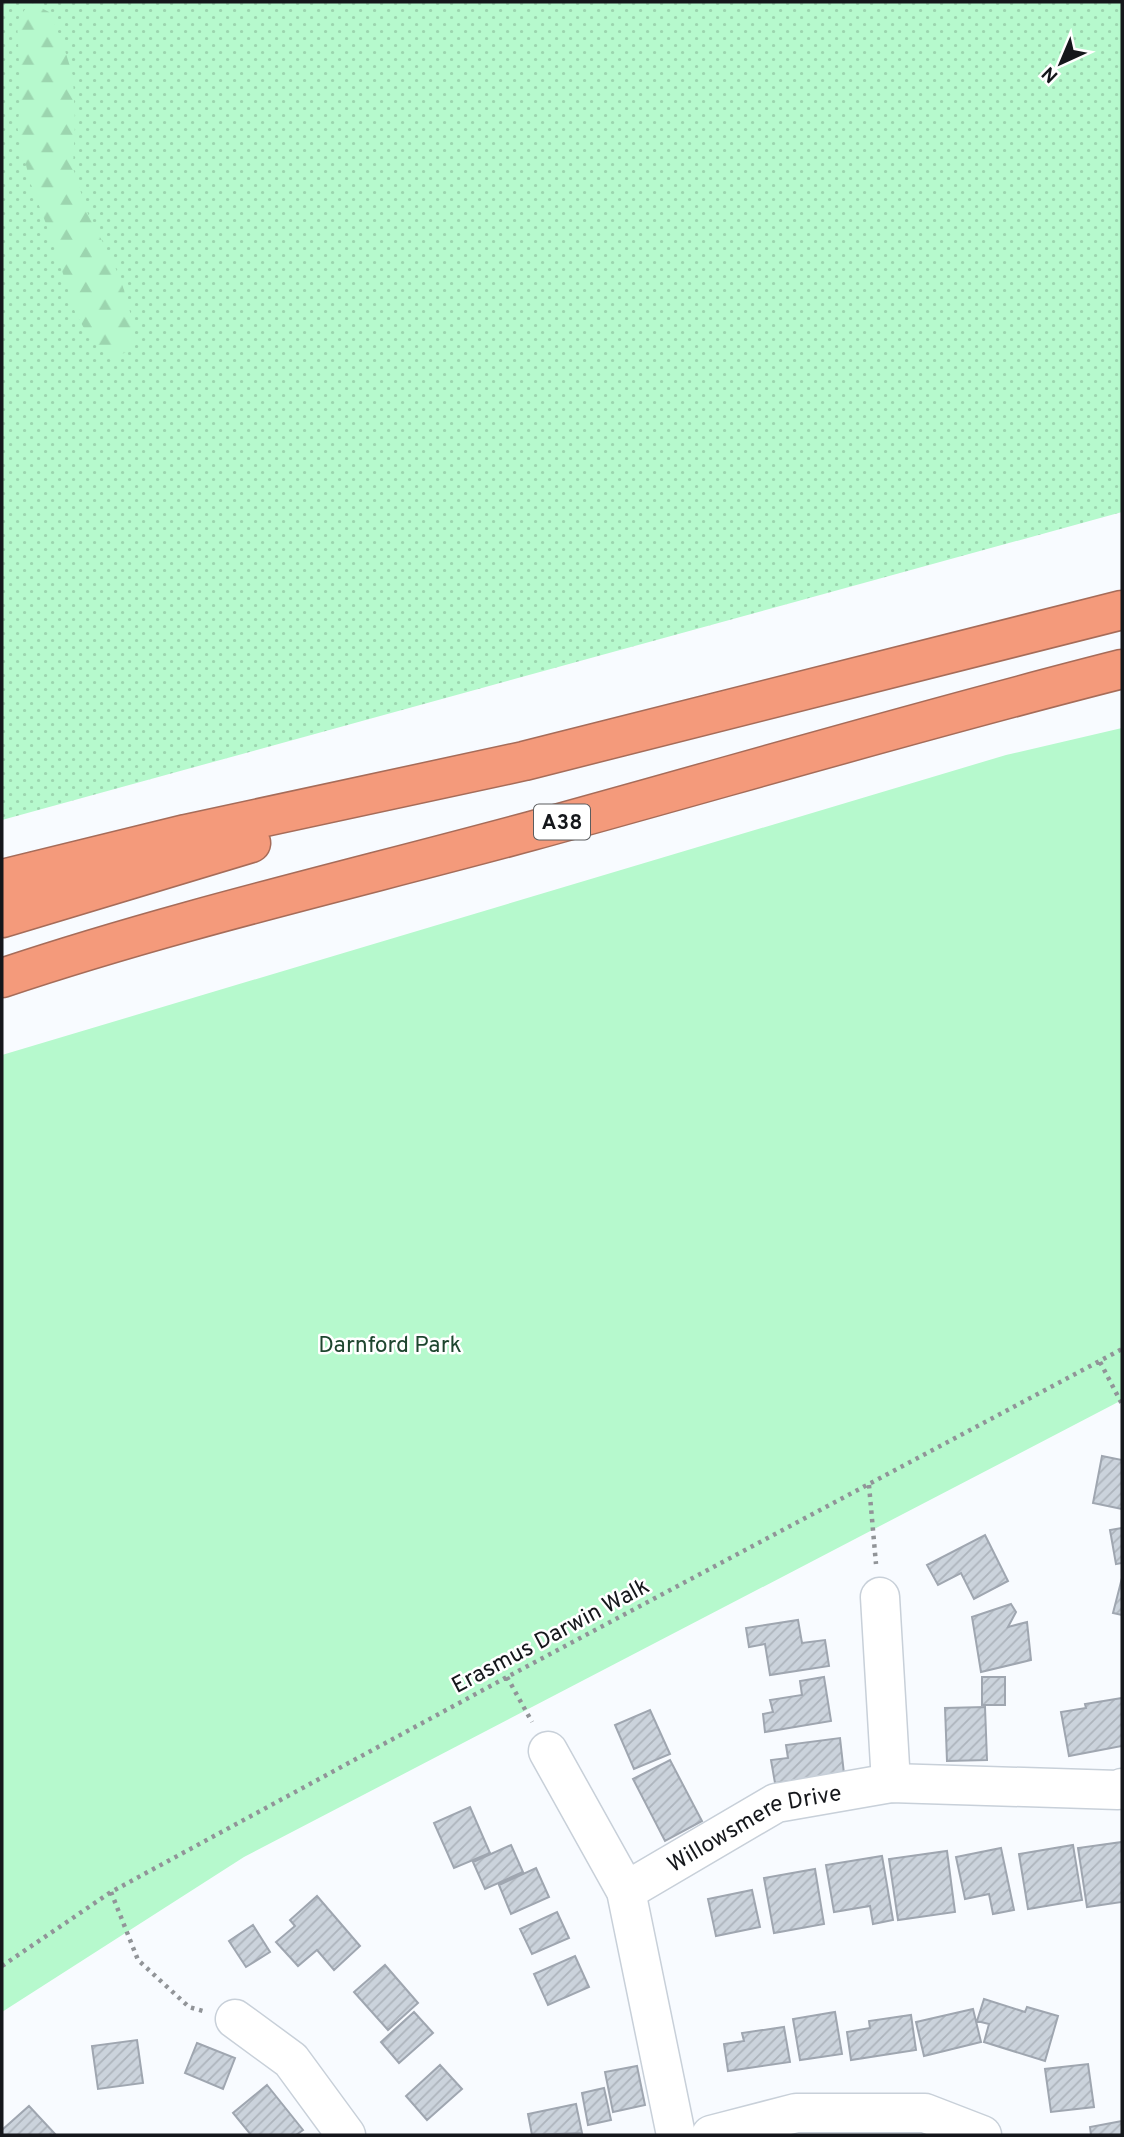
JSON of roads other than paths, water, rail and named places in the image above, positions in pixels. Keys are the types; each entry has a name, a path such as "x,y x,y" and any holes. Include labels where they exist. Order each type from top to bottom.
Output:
{"highway":[{"path":"2,879 186,834 524,761 1122,610"},
{"name":"A38","path":"2,978 98,946 516,835 999,700 1122,669"},
{"path":"2,918 524,761"}],"street":[{"path":"880,1597 891,1783"},
{"path":"548,1751 626,1891 676,2135"},
{"name":"Willowsmere Drive","path":"626,1891 776,1803 891,1783 1122,1788"},
{"path":"235,2019 291,2060 346,2135"},
{"path":"711,2135 796,2113 925,2113 982,2135"}],"park label":[{"name":"Darnford Park","path":"390,1344"}]}
